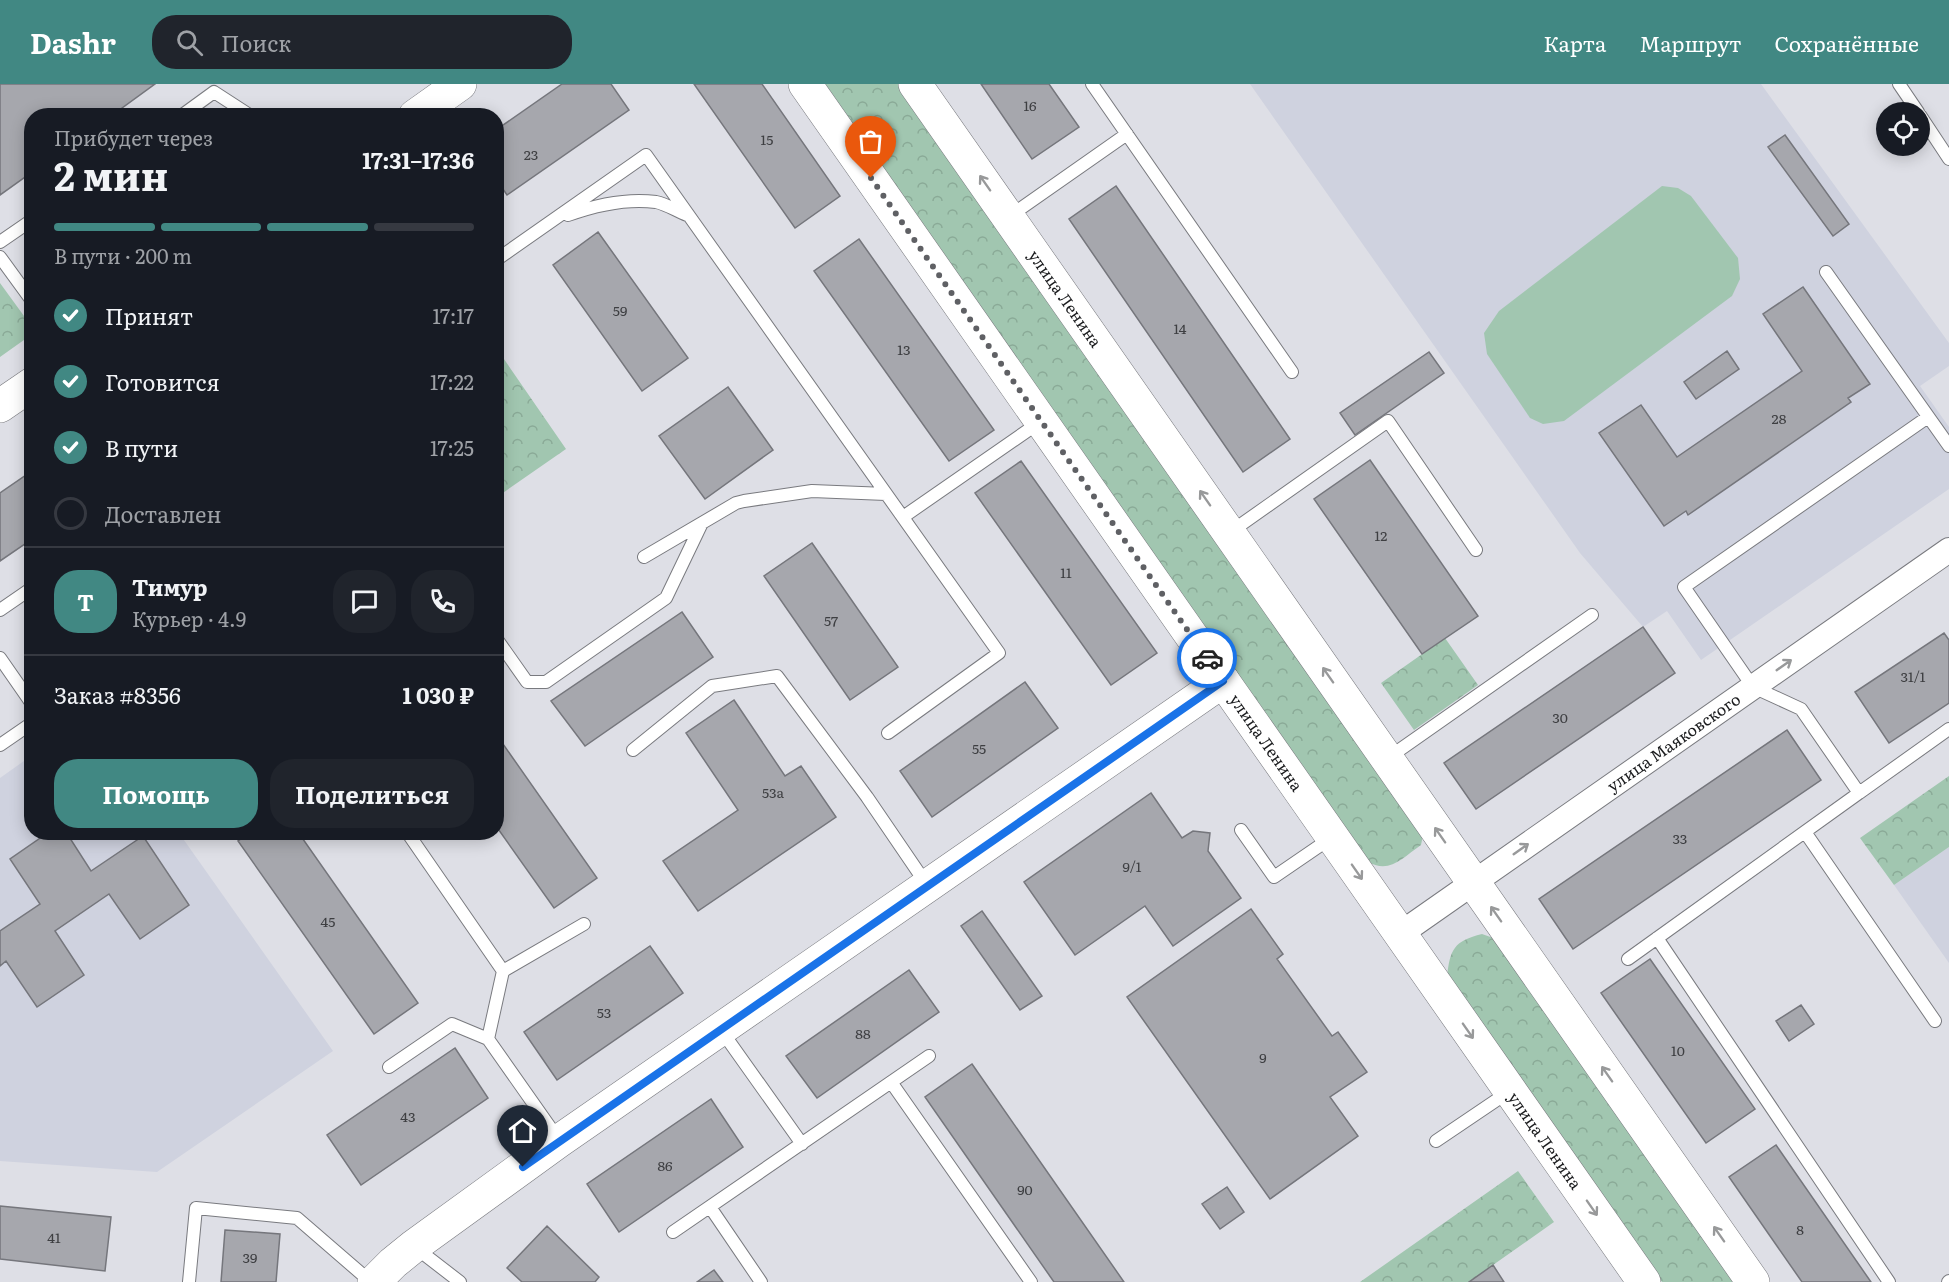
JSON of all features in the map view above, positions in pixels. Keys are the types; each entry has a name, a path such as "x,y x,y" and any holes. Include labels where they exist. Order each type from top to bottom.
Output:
{"main road":[{"path":"426,108 460,84"},
{"name":"улица Ленина","path":"805,84 1644,1282"},
{"name":"улица Ленина","path":"915,84 1753,1282"},
{"path":"0,406 24,390"},
{"path":"372,1282 414,1246 559,1141 1223,681"}],"street":[{"name":"улица Маяковского","path":"1400,934 1949,550"}],"lane":[{"path":"1092,84 1292,372"},
{"path":"1899,84 1911,102"},
{"path":"192,108 214,92 239,108"},
{"path":"1930,130 1949,159"},
{"path":"1008,217 1127,134"},
{"path":"504,254 646,155 999,653 888,733"},
{"path":"551,221 590,207 626,201 658,202 688,215"},
{"path":"0,242 24,226"},
{"path":"0,257 24,290"},
{"path":"1826,272 1949,446"},
{"path":"1859,793 1801,710 1753,687 1684,587 1928,417"},
{"path":"903,518 1041,421"},
{"path":"1229,532 1388,421 1476,550"},
{"path":"644,557 736,503 812,491 886,494"},
{"path":"504,649 527,682 546,682 666,598 702,523"},
{"path":"0,610 24,594"},
{"path":"1387,758 1592,615"},
{"path":"0,658 24,692"},
{"path":"633,750 712,686 777,676 867,797 928,886"},
{"path":"0,745 24,728"},
{"path":"1628,959 1949,729"},
{"path":"1241,830 1274,877 1332,837"},
{"path":"1805,832 1935,1021"},
{"path":"413,840 503,971 488,1039"},
{"path":"503,971 584,924"},
{"path":"1657,938 1889,1282"},
{"path":"389,1067 452,1024 488,1039 559,1141"},
{"path":"721,1029 802,1143"},
{"path":"673,1232 929,1056"},
{"path":"891,1082 1031,1282"},
{"path":"1436,1140 1510,1090"},
{"path":"710,1207 761,1282"},
{"path":"189,1282 196,1208 297,1218 372,1282"},
{"path":"414,1246 460,1282"}],"shaded area":[{"path":"1250,84 1761,84 1949,343 1949,366 1920,386 1949,427 1949,489 1701,660 1667,611 1643,627 1580,553"},
{"path":"24,761 24,840 184,840 333,1051 157,1172 0,1161 0,778"},
{"path":"1949,847 1949,963 1894,885"}],"green space":[{"path":"824,84 906,84 1423,835 1421,845 1389,866 1375,865 1367,861"},
{"path":"1662,186 1678,188 1691,196 1738,258 1740,279 1732,296 1564,421 1543,424 1530,418 1487,354 1484,333 1499,311"},
{"path":"0,283 24,316 24,340 0,357"},
{"path":"504,359 566,449 504,492"},
{"path":"1445,638 1478,685 1414,730 1381,683"},
{"path":"1949,776 1949,847 1894,885 1860,838"},
{"path":"1482,934 1496,939 1736,1282 1662,1282 1447,977 1452,953 1459,943"},
{"path":"1518,1171 1554,1222 1493,1265 1504,1282 1360,1282"}],"building":[{"path":"0,84 155,84 122,108 24,108 24,178 0,195"},
{"path":"562,84 611,84 629,110 507,195 504,191 504,124"},
{"path":"694,84 762,84 840,196 795,228"},
{"path":"981,84 1049,84 1079,127 1032,159"},
{"path":"1785,135 1849,224 1833,236 1768,147"},
{"path":"1116,186 1290,439 1243,472 1069,219"},
{"path":"598,232 688,358 642,391 553,265"},
{"path":"859,239 994,430 949,461 814,271"},
{"path":"1803,287 1870,384 1848,398 1851,402 1688,515 1686,511 1664,526 1599,433 1641,405 1677,457 1802,371 1763,314"},
{"path":"1727,351 1739,369 1696,399 1684,382"},
{"path":"1429,352 1444,373 1355,435 1340,413"},
{"path":"728,387 773,450 705,499 659,436"},
{"path":"1370,460 1478,616 1422,654 1314,499"},
{"path":"1021,461 1157,653 1111,685 975,493"},
{"path":"24,476 24,544 0,561 0,493"},
{"path":"812,543 898,667 850,700 764,576"},
{"path":"682,612 713,657 585,746 551,701"},
{"path":"1643,627 1675,673 1476,809 1444,763"},
{"path":"1944,633 1949,640 1949,703 1889,743 1855,692"},
{"path":"1025,682 1058,728 932,817 900,771"},
{"path":"734,700 785,776 801,766 836,817 698,911 663,861 738,810 686,733"},
{"path":"1787,730 1821,780 1573,949 1539,899"},
{"path":"504,745 597,878 554,908 504,837"},
{"path":"1151,793 1182,838 1193,831 1210,833 1208,851 1241,898 1173,946 1145,906 1075,955 1024,882"},
{"path":"37,840 71,840 91,871 137,840 146,840 189,905 140,939 109,894 55,931 84,975 37,1007 6,961 0,966 0,931 40,904 10,859"},
{"path":"304,840 418,1003 374,1034 238,841"},
{"path":"1251,909 1283,954 1277,959 1332,1036 1338,1032 1367,1072 1330,1097 1358,1136 1270,1199 1127,997"},
{"path":"982,911 1042,996 1020,1010 961,926"},
{"path":"650,946 683,993 557,1080 524,1032"},
{"path":"1650,959 1755,1109 1706,1143 1601,993"},
{"path":"909,970 939,1012 817,1098 786,1056"},
{"path":"1801,1005 1814,1024 1789,1041 1776,1021"},
{"path":"455,1048 488,1098 361,1185 327,1135"},
{"path":"972,1064 1124,1282 1054,1282 925,1097"},
{"path":"711,1099 743,1147 619,1232 587,1184"},
{"path":"1776,1145 1871,1282 1802,1282 1729,1177"},
{"path":"1227,1187 1244,1212 1220,1229 1202,1204"},
{"path":"0,1206 111,1217 105,1271 0,1259"},
{"path":"547,1226 599,1277 595,1282 522,1282 507,1268"},
{"path":"225,1230 280,1234 276,1282 221,1282"},
{"path":"1493,1265 1504,1282 1469,1282"},
{"path":"714,1270 723,1282 697,1282"}],"way so far":[{"path":"871,178 1207,658"}],"route":[{"path":"523,1167 1223,681 1207,658"}]}
